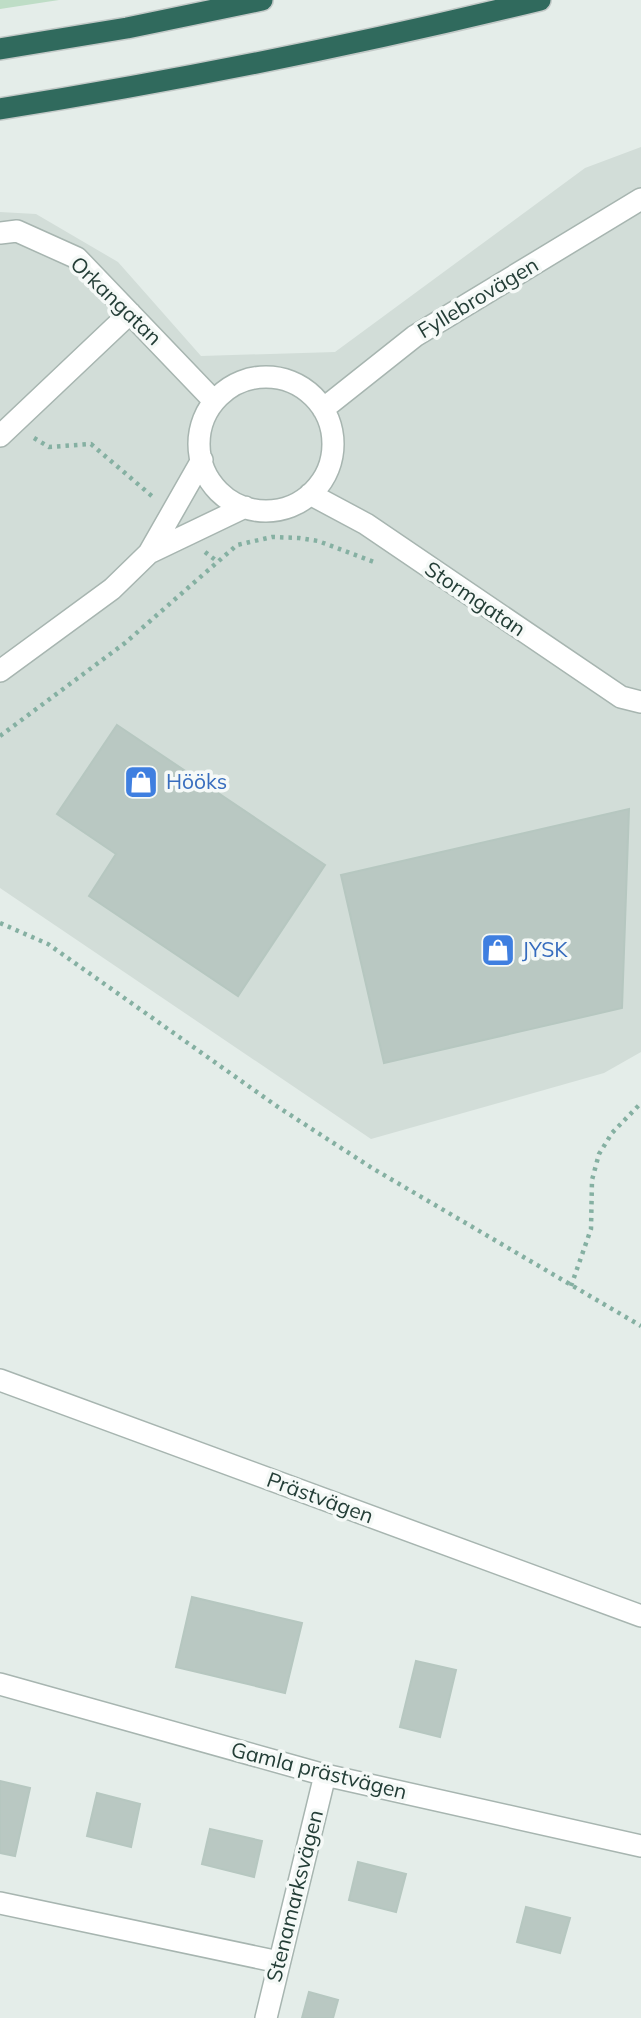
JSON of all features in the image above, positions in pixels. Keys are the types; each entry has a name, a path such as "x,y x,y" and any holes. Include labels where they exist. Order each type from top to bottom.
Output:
{"highway":[{"path":"0,49 127,28 262,0"},
{"path":"0,109 183,78 414,31 540,0"}],"street":[{"name":"Fyllebrovägen","path":"323,409 415,336 641,200"},
{"name":"Orkangatan","path":"0,233 17,231 77,258 214,401"},
{"path":"0,436 130,313"},
{"path":"270,377 295,383 323,409 329,421 333,447 326,473 310,494 279,509 245,507 217,489 202,460 201,429 214,401 246,380 270,377"},
{"path":"0,671 112,589 149,553 202,460"},
{"name":"Stormgatan","path":"310,494 366,524 621,697 641,702"},
{"path":"149,553 245,507"},
{"name":"Prästvägen","path":"0,1380 641,1616"},
{"name":"Gamla prästvägen","path":"0,1684 325,1775 641,1846"},
{"name":"Stenamarksvägen","path":"266,2018 325,1775"},
{"path":"0,1903 279,1962"}],"path":[{"path":"16,420 36,440 49,447 83,442 99,449 151,494 171,517"},
{"path":"189,536 218,562"},
{"path":"0,736 125,643 237,545 272,537 318,541 395,570 405,569 414,557"},
{"path":"0,923 48,944 351,1155 641,1326"},
{"path":"570,1286 591,1229 592,1180 599,1154 612,1133 639,1106"}],"shaded area":[{"path":"641,147 641,1052 604,1073 371,1139 0,888 0,212 36,214 118,262 201,356 335,352 585,168"}],"green space":[{"path":"0,0 59,0 0,9"}],"building":[{"path":"117,725 325,865 238,996 89,896 116,854 57,814"},
{"path":"629,809 622,1008 384,1063 341,875"},
{"path":"192,1597 302,1623 285,1693 176,1667"},
{"path":"416,1661 456,1670 440,1737 400,1727"},
{"path":"0,1781 30,1788 15,1856 0,1853"},
{"path":"97,1793 140,1804 131,1847 87,1836"},
{"path":"210,1829 262,1841 254,1877 202,1864"},
{"path":"358,1862 406,1874 396,1912 349,1900"},
{"path":"526,1907 570,1918 560,1953 517,1942"},
{"path":"309,1992 338,2000 333,2018 302,2018"}],"place":[{"name":"Hööks","path":"141,782"},
{"name":"JYSK","path":"498,950"}]}
